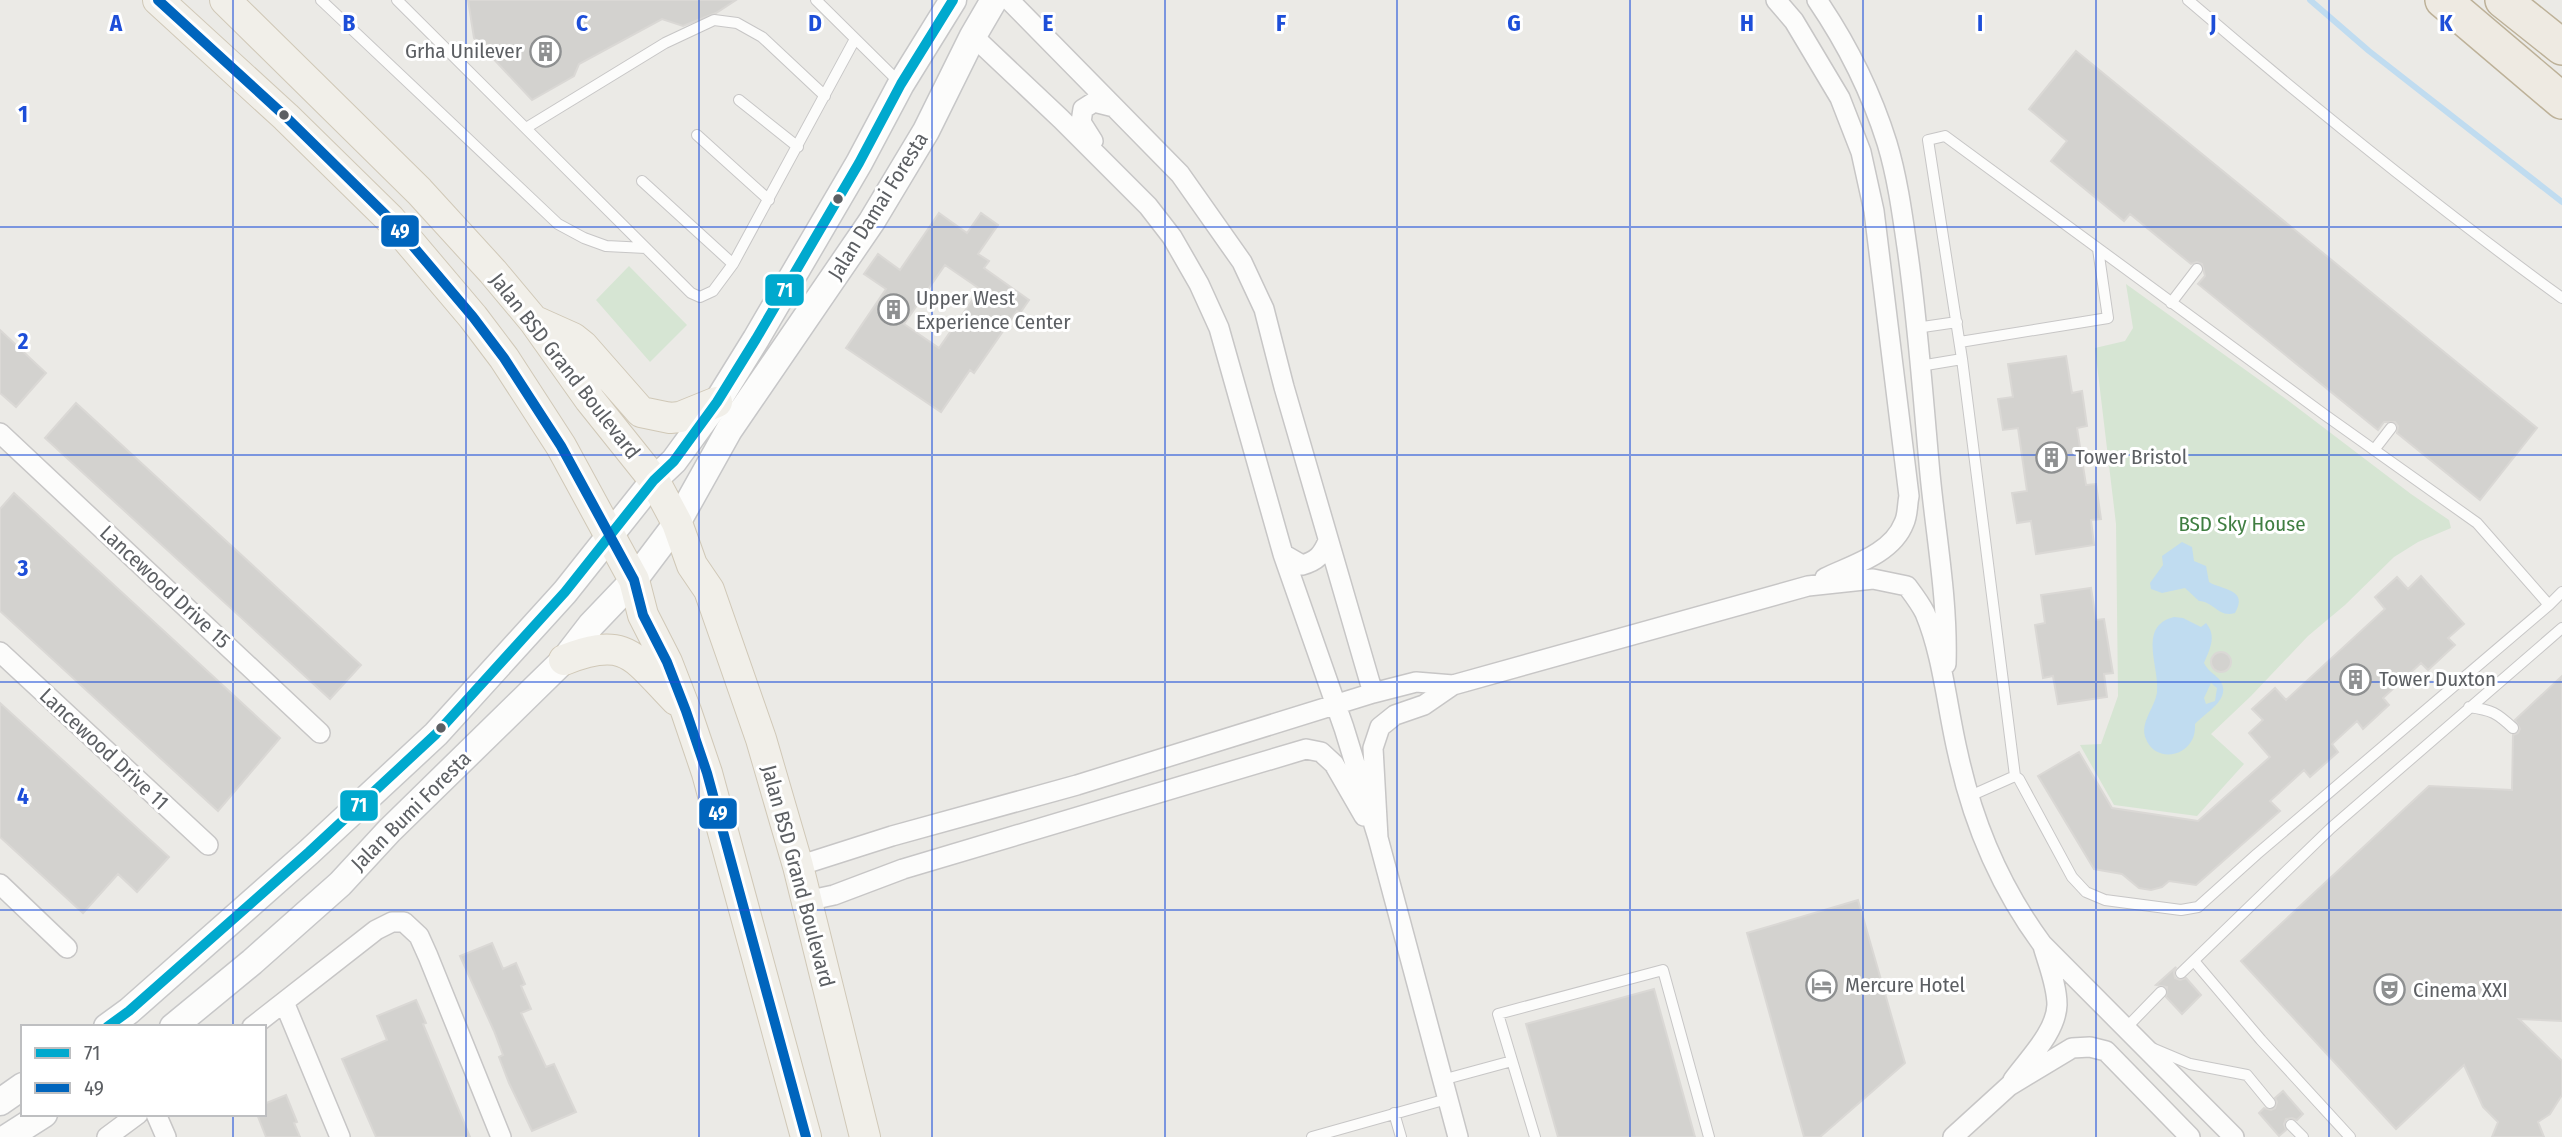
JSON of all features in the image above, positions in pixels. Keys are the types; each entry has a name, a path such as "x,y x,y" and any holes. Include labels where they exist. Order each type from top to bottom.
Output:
{"highway":[{"path":"2443,0 2562,101"},
{"path":"2504,0 2562,47"}],"main road":[{"name":"Jalan BSD Grand Boulevard","path":"158,0 337,166 411,242 504,358 562,446 634,580 643,615 667,662 686,710 707,773 806,1137"},
{"name":"Jalan BSD Grand Boulevard","path":"225,0 419,191 493,272 534,321 583,391 654,480 677,523 692,565 709,590 761,739 798,866 865,1137"},
{"name":"Jalan Damai Foresta","path":"634,580 677,523 729,430 872,221 926,131 972,36 994,0"},
{"name":"Jalan Damai Foresta","path":"610,535 654,480 674,461 717,402 859,163 945,3"},
{"path":"534,321 573,338 583,346 641,412 670,418 680,417 717,402"},
{"name":"Jalan Bumi Foresta","path":"110,1025 309,852 436,734 565,592 610,535"},
{"name":"Jalan Bumi Foresta","path":"175,1025 340,884 389,831 564,660 591,625 634,580"},
{"path":"564,660 589,650 617,650 640,663 686,710"},
{"path":"0,1102 21,1087"},
{"path":"8,1137 41,1116"}],"street":[{"path":"1009,0 1180,174 1210,213 1247,274 1264,309 1373,694"},
{"path":"1378,838 1373,748 1380,727 1395,715 1424,705 1453,685 1808,586 1868,558 1898,537 1906,521 1909,496 1874,211 1861,152 1840,97 1794,21 1776,0"},
{"path":"1817,0 1864,82 1887,144 1901,209 1947,626 1945,684"},
{"path":"972,36 1062,119 1148,206 1172,237 1199,284 1219,328 1283,554 1378,838 1458,1137"},
{"path":"1113,171 1081,122 1083,109 1094,102 1114,107"},
{"name":"Lancewood Drive 15","path":"3,442 320,733"},
{"path":"1909,496 1931,493"},
{"path":"1283,554 1302,565 1314,562 1322,555 1328,541"},
{"path":"1808,586 1873,579 1907,586 1924,612 1945,684 1958,755 1992,862 2018,912 2042,944 2234,1137"},
{"name":"Lancewood Drive 11","path":"0,652 208,845"},
{"path":"798,866 1416,682 1453,685"},
{"path":"806,901 834,895 903,869 1306,749 1321,752 1334,764 1378,838"},
{"path":"892,836 884,846 884,855 889,862 903,869"},
{"path":"0,884 67,948"},
{"path":"255,1025 376,930 392,922 404,922 419,936 501,1137"},
{"path":"2009,1086 2054,1022 2057,1004 2055,985 2042,944"},
{"path":"284,1002 340,1137"},
{"path":"2106,1051 2127,1027"},
{"path":"1952,1137 2009,1086 2073,1048 2090,1047 2106,1051 2190,1137"},
{"path":"107,1137 135,1116"},
{"path":"157,1116 166,1137"}],"lane":[{"path":"321,0 558,224 606,246 646,248"},
{"path":"397,0 691,293 700,297 713,291 733,264 855,39"},
{"path":"816,0 901,84"},
{"path":"2188,0 2492,247 2562,298"},
{"path":"526,128 665,43 714,20 737,23 762,37 825,96"},
{"path":"739,100 798,147"},
{"path":"697,135 769,200"},
{"path":"2549,605 2477,523 2171,303 1945,136 1927,140 1960,342 2015,776 2071,877 2085,892 2105,900 2181,910 2198,907 2549,605 2562,592"},
{"path":"642,181 733,264"},
{"path":"1960,342 2108,318 2098,249"},
{"path":"2171,303 2197,269"},
{"path":"1916,328 1957,322"},
{"path":"1920,366 1962,359"},
{"path":"2374,450 2391,428"},
{"path":"2181,973 2331,828 2562,628"},
{"path":"2469,707 2489,709 2513,729"},
{"path":"1970,796 2015,776"},
{"path":"2194,961 2261,1040 2350,1137"},
{"path":"1535,1137 1499,1014 1663,970 1709,1137"},
{"path":"2127,1027 2161,992"},
{"path":"2145,1045 2190,1063 2247,1074 2270,1103"},
{"path":"1311,1137 1394,1114 1444,1089 1512,1061"},
{"path":"1394,1114 1401,1137"},
{"path":"2291,1125 2303,1137"}],"green space":[{"path":"629,266 687,325 650,362 596,300"},
{"name":"BSD Sky House","path":"2126,284 2449,520 2451,528 2418,542 2394,557 2345,605 2308,636 2211,734 2244,764 2197,816 2114,805 2080,745 2101,744 2118,696 2116,524 2095,348 2125,341 2133,328"}],"water":[{"path":"2182,542 2192,547 2194,561 2206,566 2209,582 2232,592 2239,599 2235,613 2220,612 2199,601 2185,588 2162,593 2151,589 2150,583 2163,565 2162,556"},
{"path":"2174,617 2183,618 2201,627 2206,623 2212,638 2204,663 2223,686 2217,704 2195,724 2192,740 2182,751 2175,754 2155,751 2144,733 2157,692 2153,638 2156,629","holes":["2211,683 2217,688 2215,701 2206,704 2204,698"]}],"building":[{"name":"Grha Unilever","path":"468,0 736,0 716,13 683,26 662,19 579,64 574,76 532,100 474,38"},
{"path":"2076,51 2537,428 2480,500 2397,433 2398,426 2395,422 2384,422 2378,430 2198,284 2205,276 2202,264 2191,264 2130,214 2124,221 2051,161 2067,141 2029,109"},
{"name":"Upper West Experience Center","path":"939,213 967,233 981,213 998,225 978,254 989,261 984,268 1029,300 1020,313 1017,311 974,373 970,370 941,412 846,348 886,289 864,274 878,254 900,270","holes":["945,265 980,289 939,348 904,324"]},
{"path":"0,330 46,373 16,407 0,393"},
{"name":"Tower Bristol","path":"2066,356 2072,393 2082,391 2087,426 2077,428 2086,485 2096,484 2101,519 2091,520 2094,545 2036,554 2031,521 2017,523 2012,493 2027,491 2018,428 2003,430 1998,399 2013,397 2008,364"},
{"path":"76,403 361,665 330,699 45,438"},
{"path":"14,493 280,738 218,811 0,611 0,509"},
{"path":"2421,576 2464,624 2448,638 2455,645 2428,670 2421,663 2383,698 2389,705 2363,729 2357,721 2332,744 2338,752 2310,777 2304,770 2270,801 2280,811 2196,885 2169,881 2162,887 2151,890 2139,888 2122,874 2094,869 2038,776 2079,752 2112,808 2198,821 2270,757 2249,733 2263,720 2252,709 2275,688 2286,700 2385,609 2375,597 2397,577 2408,589"},
{"path":"2091,588 2096,620 2104,619 2113,673 2104,674 2107,697 2058,704 2053,676 2043,678 2035,625 2045,623 2041,595"},
{"path":"2217,652 2225,652 2231,662 2225,672 2217,672 2211,666 2211,658"},
{"path":"2562,676 2562,1021 2519,1019 2562,1061 2562,1095 2550,1114 2538,1122 2544,1137 2492,1137 2498,1122 2483,1107 2464,1065 2396,1129 2241,961 2429,786 2512,790 2513,735 2520,729 2515,720"},
{"path":"0,703 169,857 137,892 118,874 83,913 0,837"},
{"name":"Mercure Hotel","path":"1858,900 1905,1063 1820,1137 1804,1137 1747,933"},
{"path":"492,943 503,969 516,963 525,984 521,986 531,1009 521,1013 546,1067 554,1064 576,1112 532,1131 509,1083 499,1057 503,1055 494,1031 460,956"},
{"path":"2176,967 2175,978 2186,978 2201,995 2182,1014 2166,997 2167,987 2156,985"},
{"path":"1654,989 1695,1137 1558,1137 1526,1024"},
{"path":"416,1000 426,1023 423,1024 470,1137 376,1137 342,1059 387,1040 377,1016"},
{"path":"2283,1091 2303,1114 2297,1120 2286,1119 2286,1130 2279,1136 2259,1113 2264,1108 2275,1108 2275,1098"},
{"path":"286,1095 300,1137 266,1137 258,1116 266,1116 266,1103"}],"waterway":[{"path":"2310,0 2369,51 2562,202"}],"transit line":[{"name":"49","path":"158,0 286,117 390,219 504,358 561,446 634,580 643,615 667,662 686,711 707,773 806,1137"},
{"name":"71","path":"110,1025 309,852 436,734 565,592 654,480 674,461 717,402 756,339 859,163 901,84 953,0"}],"place":[{"name":"Grha Unilever","path":"545,51"},
{"name":"Upper West Experience Center","path":"893,310"},
{"name":"Tower Bristol","path":"2052,457"},
{"name":"Tower Duxton","path":"2356,679"},
{"name":"Mercure Hotel","path":"1822,985"},
{"name":"Cinema XXI","path":"2390,990"}]}
